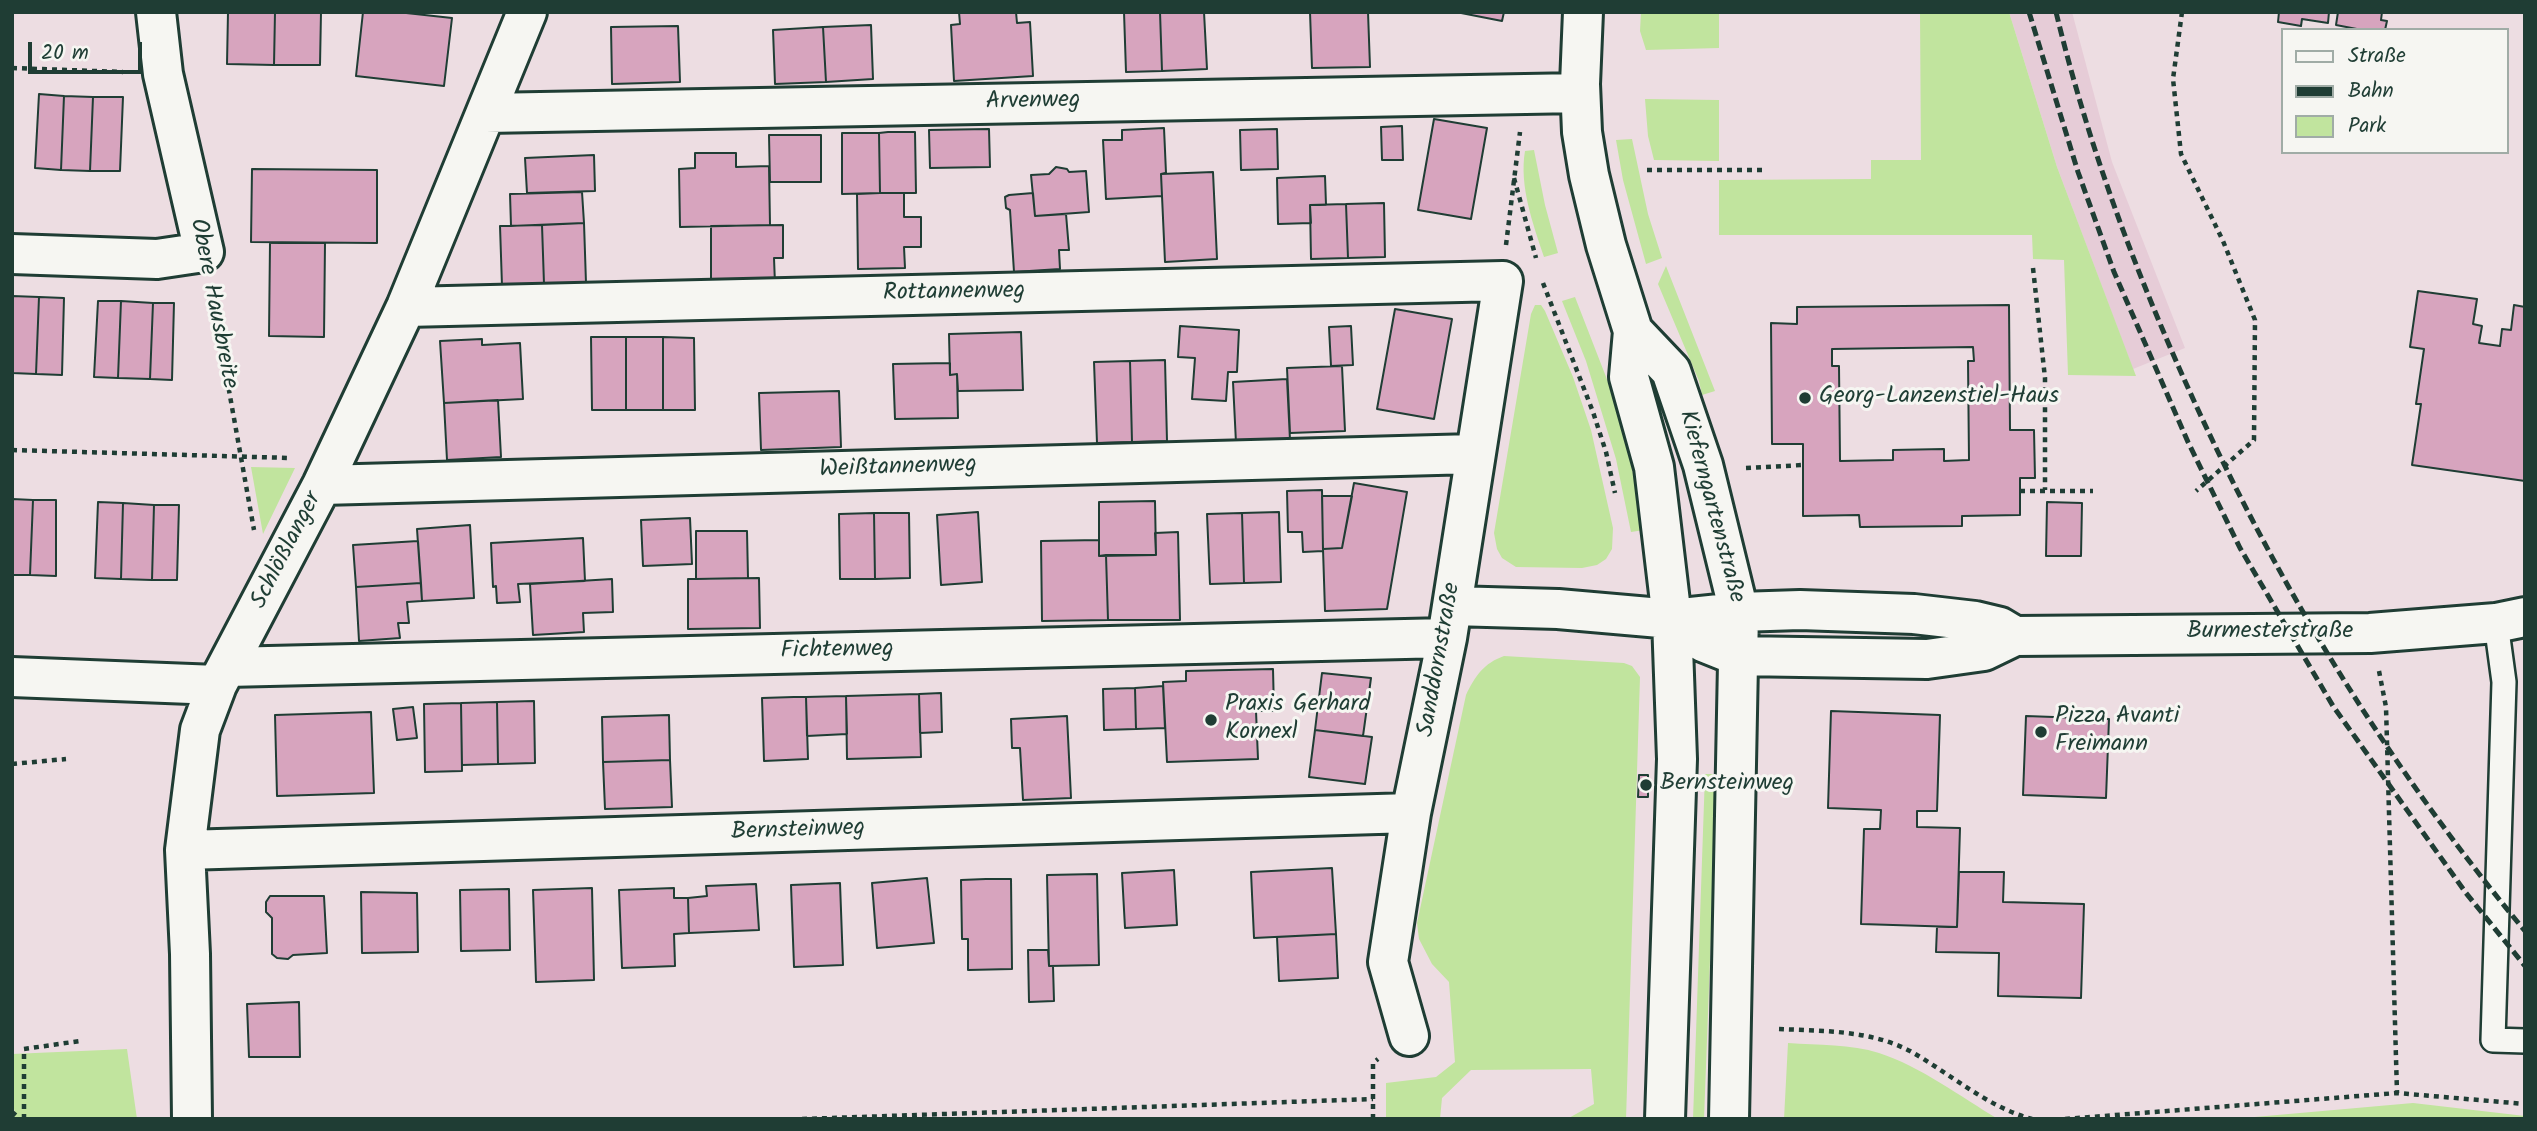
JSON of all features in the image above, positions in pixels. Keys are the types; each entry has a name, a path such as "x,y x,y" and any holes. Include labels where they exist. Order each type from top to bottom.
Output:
{"street":[{"name":"Obere Hausbreite","path":"156,12 163,74 204,252"},
{"name":"Schlößlanger","path":"192,1119 190,954 185,850 200,730 222,676 328,472 406,307 527,12"},
{"name":"Kieferngartenstraße","path":"1583,12 1581,132 1588,175 1606,245 1633,331 1629,377 1654,467 1672,619 1677,760 1665,1119"},
{"name":"Arvenweg","path":"486,113 1580,93"},
{"path":"12,254 157,258 204,252"},
{"name":"Rottannenweg","path":"406,307 1503,281"},
{"name":"Sanddornstraße","path":"1409,1036 1388,962 1411,813 1450,622 1503,281"},
{"name":"Kieferngartenstraße","path":"1633,331 1671,371 1703,465 1739,612 1730,1119"},
{"name":"Weißtannenweg","path":"328,472 1474,454"},
{"name":"Burmesterstraße","path":"1450,622 1558,609 1672,619 1739,612 1800,610 1914,614 1975,621 2000,627 2015,636"},
{"name":"Burmesterstraße","path":"1672,619 1703,642 1738,656 1927,659 1984,651 2015,636 2370,633 2510,620"},
{"name":"Fichtenweg","path":"12,677 222,676 1450,622"},
{"name":"Bernsteinweg","path":"185,850 1411,813"}],"lane":[{"path":"2510,620 2504,682 2493,1041 2525,1041"}],"path":[{"path":"2182,12 2173,79 2181,153 2223,241 2255,320 2254,440 2196,491"},
{"path":"12,68 163,74"},
{"path":"1503,281 1525,93"},
{"path":"1647,170 1764,170"},
{"path":"1514,178 1538,265"},
{"name":"Obere Hausbreite","path":"204,252 255,537"},
{"path":"2033,268 2045,378 2045,491"},
{"path":"1542,278 1593,412 1606,452 1618,506"},
{"path":"12,450 241,456 328,472"},
{"path":"1746,468 1803,465"},
{"path":"2020,491 2093,491"},
{"path":"2370,633 2386,707 2398,1093"},
{"path":"12,764 66,759"},
{"path":"1779,1028 1860,1033 1908,1050 2009,1112 2032,1119"},
{"path":"1373,1119 1373,1062 1409,1036"},
{"path":"22,1119 23,1049 80,1041"},
{"path":"2065,1119 2398,1093 2525,1104"},
{"path":"802,1119 1373,1099"},
{"path":"12,1112 22,1119"}],"shaded area":[{"path":"2009,12 2072,12 2112,162 2185,348 2133,369 2057,167"}],"green space":[{"path":"1641,12 1719,12 1719,48 1646,50 1640,31"},
{"path":"1920,12 2009,12 2057,167 2136,376 2068,375 2064,260 2033,259 2032,235 1719,235 1719,180 1871,179 1871,160 1921,160"},
{"path":"1645,99 1719,100 1719,161 1654,160 1648,136"},
{"path":"1632,139 1648,214 1662,258 1646,264 1623,180 1616,140"},
{"path":"1534,150 1558,253 1544,257 1525,191 1525,151"},
{"path":"1666,266 1715,391 1702,395 1699,381 1658,284"},
{"path":"1575,297 1615,400 1627,442 1644,530 1631,532 1616,459 1586,361 1562,301"},
{"path":"1535,305 1541,305 1545,311 1573,377 1591,430 1613,528 1612,549 1606,559 1597,565 1582,568 1516,567 1502,558 1497,549 1494,533 1531,314"},
{"path":"251,467 295,468 263,534"},
{"path":"1504,656 1624,663 1632,666 1640,677 1626,1119 1567,1119 1594,1104 1591,1069 1471,1070 1442,1098 1440,1119 1386,1119 1386,1083 1436,1077 1455,1062 1449,982 1432,964 1419,939 1417,923 1466,695 1481,671"},
{"path":"1705,774 1717,774 1704,1119 1693,1119"},
{"path":"1788,1043 1846,1046 1879,1053 1925,1074 1998,1119 1784,1119"},
{"path":"127,1049 137,1119 12,1119 12,1116 16,1115 12,1103 12,1054"},
{"path":"2413,1103 2525,1116 2525,1119 2232,1119"}],"building":[{"path":"228,12 275,12 274,65 227,64"},
{"path":"275,12 321,12 320,65 274,65"},
{"path":"363,12 397,12 452,18 444,86 356,76"},
{"path":"959,12 1016,12 1017,23 1030,22 1033,76 954,81 951,25 960,24"},
{"path":"1124,12 1160,12 1162,71 1126,72"},
{"path":"1160,12 1204,12 1207,69 1162,71"},
{"path":"1310,12 1368,12 1370,67 1312,68"},
{"path":"1456,12 1504,12 1502,21"},
{"path":"2279,12 2329,12 2328,23 2302,19 2301,26 2278,22"},
{"path":"2338,12 2382,12 2381,20 2387,21 2385,28 2336,25"},
{"path":"871,25 873,79 826,82 823,27"},
{"path":"678,26 680,82 612,84 611,27"},
{"path":"823,27 826,82 775,84 773,30"},
{"path":"39,94 64,96 61,170 35,168"},
{"path":"64,96 93,97 90,171 61,170"},
{"path":"93,97 123,97 120,171 90,171"},
{"path":"1434,119 1487,128 1471,219 1418,210"},
{"path":"1402,126 1403,160 1382,160 1381,127"},
{"path":"1164,128 1166,173 1161,174 1162,196 1106,199 1103,140 1122,140 1122,130"},
{"path":"989,129 990,167 930,168 929,130"},
{"path":"1277,129 1278,169 1241,170 1240,130"},
{"path":"915,132 916,193 880,193 879,133"},
{"path":"842,133 879,133 880,193 842,194"},
{"path":"769,135 821,135 821,182 770,182"},
{"path":"695,153 736,153 736,167 769,166 770,225 680,227 679,169 695,168"},
{"path":"594,155 595,191 527,193 525,158"},
{"path":"1056,167 1069,172 1086,171 1089,212 1035,216 1031,175 1049,174"},
{"path":"252,169 377,170 377,243 251,242"},
{"path":"1213,172 1217,259 1165,262 1161,174"},
{"path":"1325,176 1326,205 1310,205 1311,223 1278,224 1277,178"},
{"path":"582,192 584,223 511,226 510,194"},
{"path":"904,193 904,217 921,217 921,247 904,247 905,268 858,269 857,194"},
{"path":"1033,193 1035,216 1066,214 1069,250 1059,250 1060,269 1014,272 1010,210 1006,208 1005,197"},
{"path":"1384,203 1385,257 1348,258 1346,204"},
{"path":"1346,204 1348,258 1311,259 1310,205"},
{"path":"584,223 586,283 544,284 542,225"},
{"path":"542,225 544,284 502,286 500,226"},
{"path":"783,225 783,258 774,258 775,284 711,286 711,226"},
{"path":"270,243 325,243 324,337 269,336"},
{"path":"2418,291 2477,299 2473,324 2482,326 2479,343 2500,346 2502,329 2511,330 2514,305 2525,307 2525,481 2412,465 2421,404 2416,404 2424,349 2410,347"},
{"path":"12,296 39,297 36,374 12,373"},
{"path":"39,297 64,298 62,375 36,374"},
{"path":"98,301 121,301 118,378 94,377"},
{"path":"121,301 153,303 150,379 118,378"},
{"path":"153,303 174,303 172,380 150,379"},
{"name":"Georg-Lanzenstiel-Haus","path":"2009,305 2010,430 2034,430 2035,478 2020,478 2020,515 1962,516 1962,526 1860,527 1859,515 1803,516 1803,444 1772,444 1771,323 1797,324 1797,307","holes":["1973,347 1974,361 1968,361 1969,460 1944,461 1944,449 1893,450 1893,460 1840,461 1839,366 1832,366 1832,349"]},
{"path":"1395,309 1452,319 1434,419 1377,409"},
{"path":"1180,326 1239,330 1237,372 1228,372 1226,401 1192,399 1195,358 1178,357"},
{"path":"1351,326 1353,365 1331,366 1329,327"},
{"path":"1021,332 1023,390 958,391 957,374 950,375 949,334"},
{"path":"591,337 626,337 626,410 592,410"},
{"path":"626,337 663,337 663,410 626,410"},
{"path":"663,337 694,338 695,410 663,410"},
{"path":"482,339 482,345 520,343 523,399 444,403 440,341"},
{"path":"1165,360 1167,441 1132,442 1130,361"},
{"path":"1130,361 1132,442 1097,443 1094,362"},
{"path":"950,363 950,375 957,374 958,418 895,419 893,364"},
{"path":"1342,366 1345,431 1290,433 1287,368"},
{"path":"1287,379 1290,440 1236,443 1233,382"},
{"path":"839,391 841,447 761,450 759,393"},
{"path":"498,400 501,457 447,460 444,403"},
{"path":"1354,483 1407,492 1387,609 1325,611 1323,549 1342,548"},
{"path":"1322,490 1323,551 1303,552 1302,532 1288,532 1287,491"},
{"path":"1322,496 1352,496 1342,548 1323,549"},
{"path":"12,499 33,500 30,575 12,575"},
{"path":"33,500 56,500 56,576 30,575"},
{"path":"1155,501 1156,555 1099,556 1099,502"},
{"path":"98,502 123,503 121,579 95,578"},
{"path":"2047,502 2082,503 2081,556 2046,556"},
{"path":"123,503 154,505 152,580 121,579"},
{"path":"154,505 179,505 177,580 152,580"},
{"path":"978,512 982,582 941,585 937,515"},
{"path":"1279,512 1281,582 1244,583 1242,513"},
{"path":"874,513 909,513 910,578 875,579"},
{"path":"874,513 875,579 840,579 839,514"},
{"path":"1242,513 1244,583 1210,584 1207,514"},
{"path":"690,518 692,564 643,566 641,520"},
{"path":"470,525 474,598 422,601 417,529"},
{"path":"696,531 747,531 748,578 696,579"},
{"path":"1178,532 1180,620 1108,620 1106,555 1156,555 1155,533"},
{"path":"583,538 585,581 518,584 520,602 497,603 496,586 493,587 491,543"},
{"path":"1099,540 1099,556 1106,555 1108,620 1042,621 1041,541"},
{"path":"418,541 421,583 356,587 353,545"},
{"path":"759,578 760,628 688,629 688,579"},
{"path":"612,579 613,612 583,613 584,632 533,635 530,584"},
{"path":"421,583 422,601 407,602 409,623 398,623 400,638 359,641 356,587"},
{"name":"Praxis Gerhard Kornexl","path":"1273,669 1274,711 1256,711 1258,759 1167,762 1163,682 1186,681 1186,671"},
{"path":"1322,673 1371,678 1363,736 1315,730"},
{"path":"1163,686 1165,728 1136,729 1135,688"},
{"path":"1135,688 1136,729 1104,730 1103,689"},
{"path":"941,693 942,732 920,733 919,694"},
{"path":"919,694 921,757 847,759 846,696"},
{"path":"846,696 847,734 807,736 806,697"},
{"path":"806,697 808,759 764,761 762,698"},
{"path":"534,701 535,763 498,764 497,702"},
{"path":"497,702 498,764 462,765 461,703"},
{"path":"461,703 462,771 425,772 424,704"},
{"path":"413,707 417,738 397,740 393,709"},
{"path":"1831,711 1940,715 1937,811 1917,811 1917,827 1960,828 1957,927 1861,924 1864,829 1880,829 1881,810 1828,808"},
{"path":"371,712 374,793 277,796 275,715"},
{"path":"669,715 670,760 603,762 602,717"},
{"path":"1067,716 1071,798 1023,800 1020,748 1012,748 1011,719"},
{"path":"2026,716 2109,719 2106,798 2023,795"},
{"path":"1315,730 1372,737 1365,784 1309,777"},
{"path":"670,760 672,807 605,809 603,762"},
{"path":"1639,775 1648,775 1648,797 1638,797"},
{"path":"1332,868 1336,934 1254,938 1251,872"},
{"path":"1174,870 1177,925 1125,928 1122,873"},
{"path":"1959,872 2004,872 2003,902 2084,904 2081,998 1998,996 1999,953 1936,952 1937,927 1957,927"},
{"path":"1097,874 1099,965 1049,966 1047,875"},
{"path":"927,878 934,943 877,948 872,883"},
{"path":"1011,879 1012,969 968,970 968,939 962,939 961,880"},
{"path":"840,883 843,965 794,967 791,885"},
{"path":"756,884 759,930 689,933 688,898 707,896 706,886"},
{"path":"592,888 594,980 536,982 533,890"},
{"path":"674,888 674,898 688,898 689,933 674,934 675,966 622,968 619,890"},
{"path":"509,889 510,950 461,951 460,890"},
{"path":"361,892 417,893 418,952 362,953"},
{"path":"270,896 324,896 327,953 293,955 288,959 277,958 272,954 272,918 266,912 266,902"},
{"path":"1336,934 1338,978 1279,981 1277,937"},
{"path":"1028,950 1048,950 1049,966 1053,966 1054,1001 1029,1002"},
{"path":"299,1002 300,1057 249,1057 247,1004"}],"railway":[{"path":"2029,12 2078,172 2114,272 2188,442 2240,548 2333,706 2466,893 2525,966"},
{"path":"2056,12 2092,140 2136,265 2205,425 2243,502 2326,652 2372,724 2420,795 2525,931"}],"place":[{"name":"Georg-Lanzenstiel-Haus","path":"1805,398"},
{"name":"Praxis Gerhard Kornexl","path":"1211,720"},
{"name":"Pizza Avanti Freimann","path":"2041,732"},
{"name":"Bernsteinweg","path":"1646,785"}]}
